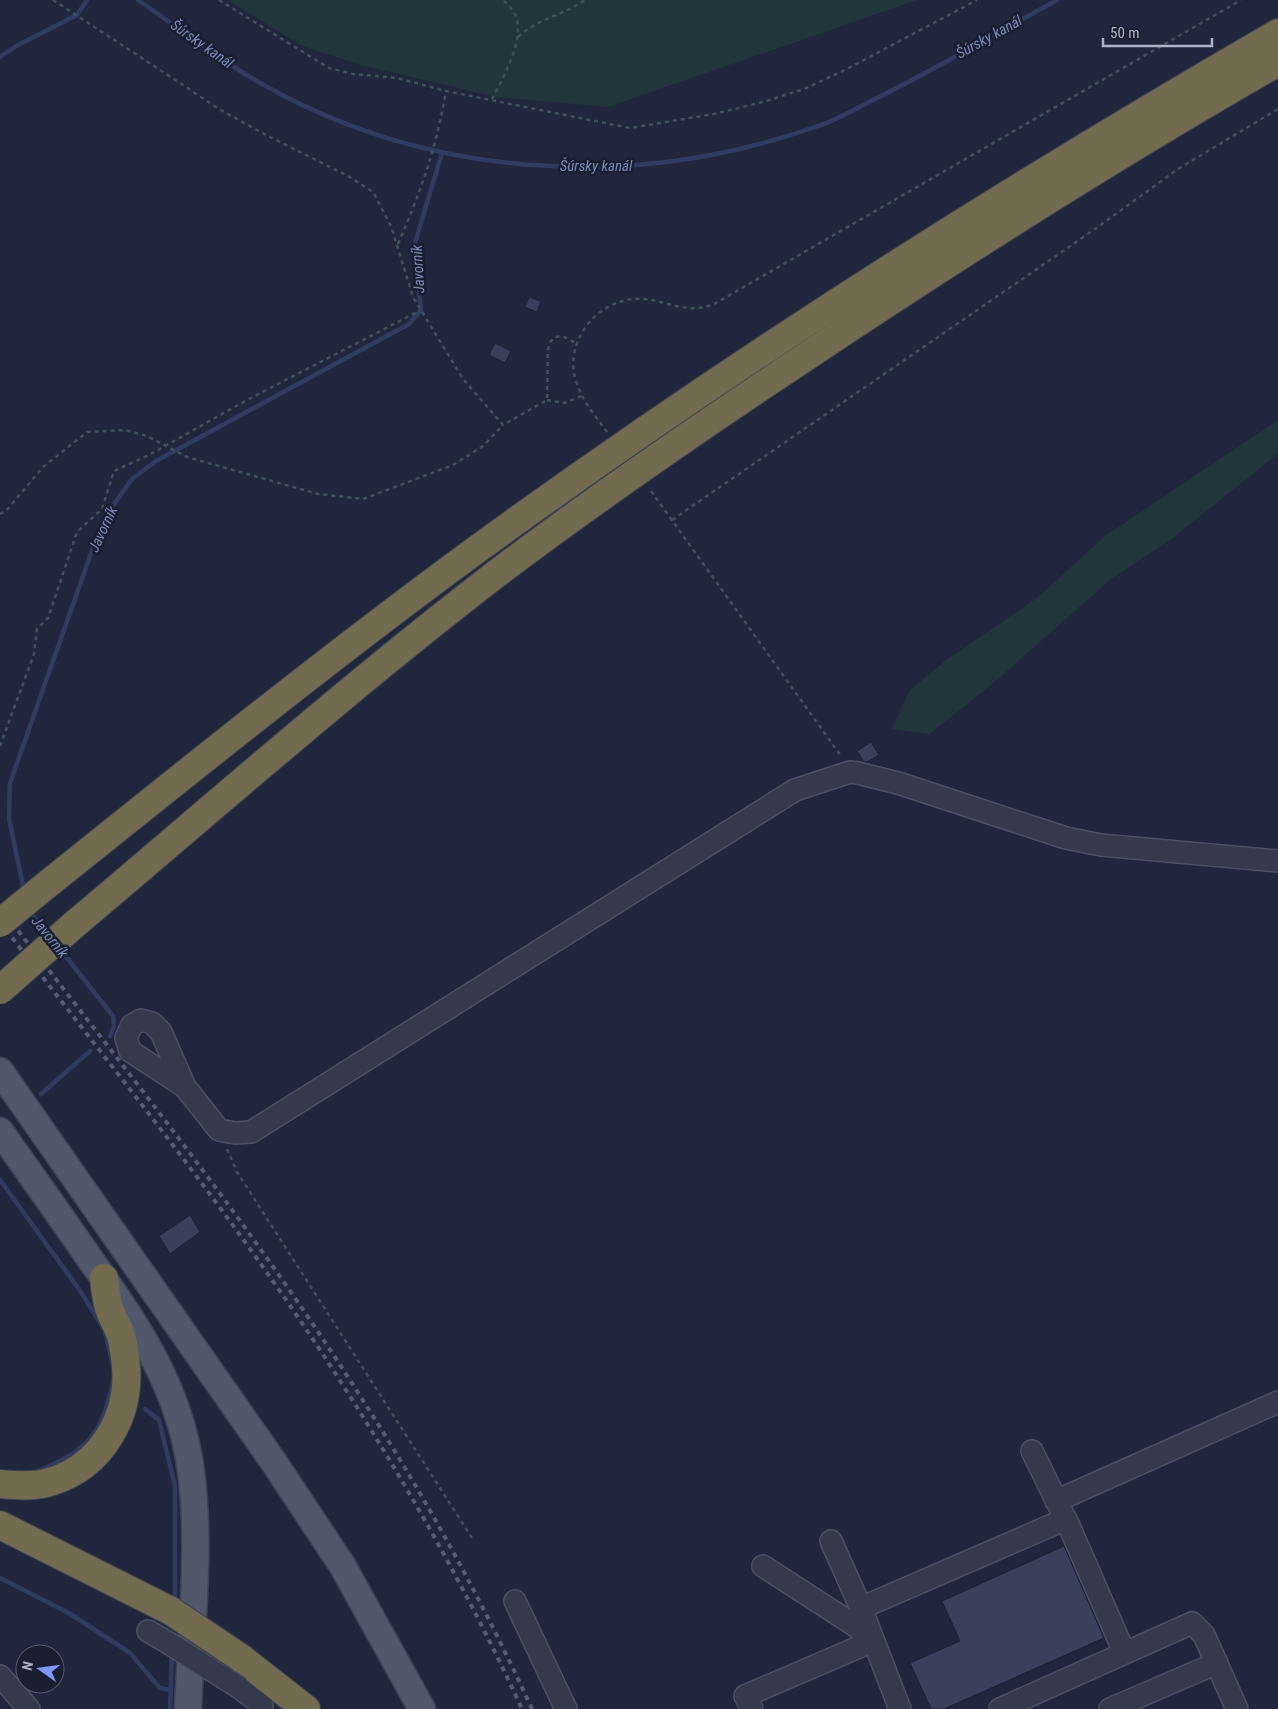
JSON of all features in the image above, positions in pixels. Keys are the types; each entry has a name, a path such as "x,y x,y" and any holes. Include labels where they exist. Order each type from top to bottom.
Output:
{"highway":[{"path":"0,922 301,681 478,549 659,422 920,249 1184,87 1278,33"},
{"path":"0,990 76,923 323,714 499,572 672,446 929,274 1198,108 1278,62"},
{"path":"0,1484 26,1486 54,1481 78,1468 88,1460 99,1450 116,1426 125,1400 126,1367 121,1336 109,1309 104,1278"},
{"path":"0,1525 172,1611 241,1658 306,1709"}],"main road":[{"path":"0,1071 158,1295 342,1565 422,1709"},
{"path":"0,1131 104,1278 158,1362 179,1416 191,1470 195,1527 188,1709"}],"lane":[{"path":"185,1088 219,1130 235,1133 251,1132 795,790 850,772 898,783 1066,838 1101,845 1278,861"},
{"path":"158,1295 199,1375"},
{"path":"861,1608 1278,1402"},
{"path":"1032,1451 1061,1510 1124,1652"},
{"path":"831,1541 861,1608 900,1709"},
{"path":"763,1566 854,1625 873,1641"},
{"path":"515,1601 566,1709"},
{"path":"1008,1708 1124,1652 1192,1623 1204,1634 1237,1709"},
{"path":"148,1631 240,1688 262,1705"},
{"path":"752,1709 745,1696 873,1641"},
{"path":"1110,1709 1217,1663"},
{"path":"0,1676 29,1709"}],"path":[{"path":"52,0 180,82 200,98 266,135 348,176 373,192 391,226 413,297 464,379 503,426"},
{"path":"219,0 328,68 354,74 398,78 446,91 630,128 714,114 763,102 804,89 845,70 977,0"},
{"path":"492,99 509,66 518,37 516,18 507,3 502,0"},
{"path":"518,37 538,23 573,9 585,0"},
{"path":"607,432 582,396 576,382 574,369 576,342 585,326 598,312 617,303 634,298 699,308 737,294 1241,0"},
{"path":"398,246 423,185 439,132 446,91"},
{"path":"672,520 1095,229 1178,169 1278,109"},
{"path":"0,746 34,654 37,629 48,618 77,532 102,510 114,470 166,446 247,400 421,310"},
{"path":"547,400 550,342 555,337 562,336 576,342"},
{"path":"0,514 6,511 43,467 87,432 126,430 147,436 187,457 318,494 363,499 453,465 483,446 503,426 547,400 564,403 582,396"},
{"path":"651,491 831,739 850,772"},
{"path":"219,1130 237,1172 474,1541"}],"shaded area":[{"path":"228,0 917,0 608,107 496,97 361,65 302,46"},
{"path":"1278,420 1278,454 1170,540 1110,580 998,679 930,734 892,729 909,691 945,661 1037,598 1105,536"}],"building":[{"path":"529,297 541,301 537,312 525,307"},
{"path":"495,343 511,351 505,363 489,355"},
{"path":"871,742 879,755 864,762 857,751"},
{"path":"190,1215 200,1232 170,1254 159,1236"},
{"path":"1064,1546 1104,1638 944,1709 931,1709 910,1663 960,1641 942,1601"}],"waterway":[{"path":"0,57 18,45 77,15 87,0"},
{"name":"Šúrsky kanál","path":"138,0 245,74 312,109 381,136 452,154 526,164 599,167 673,161 746,147 818,126 922,75 1057,0"},
{"name":"Javorník","path":"24,890 9,819 10,783 95,542 114,504 132,479 156,461 409,324 421,310 414,246 442,153"},
{"name":"Javorník","path":"29,910 48,935"},
{"name":"Javorník","path":"60,949 113,1016 114,1026 110,1036"},
{"name":"Javorník","path":"41,1094 90,1051"},
{"path":"0,1180 81,1292 105,1331 113,1366"},
{"path":"36,1472 68,1457 90,1439 104,1415 113,1381"},
{"path":"145,1409 159,1420 175,1486 175,1603"},
{"path":"0,1578 69,1613 130,1653 160,1688 170,1690"},
{"path":"170,1709 172,1653"}],"railway":[{"path":"0,907 187,1149 277,1272 320,1335 386,1436 431,1512 494,1629 532,1709"},
{"path":"0,922 205,1188 322,1353 377,1439 429,1527 477,1617 522,1709"}]}
